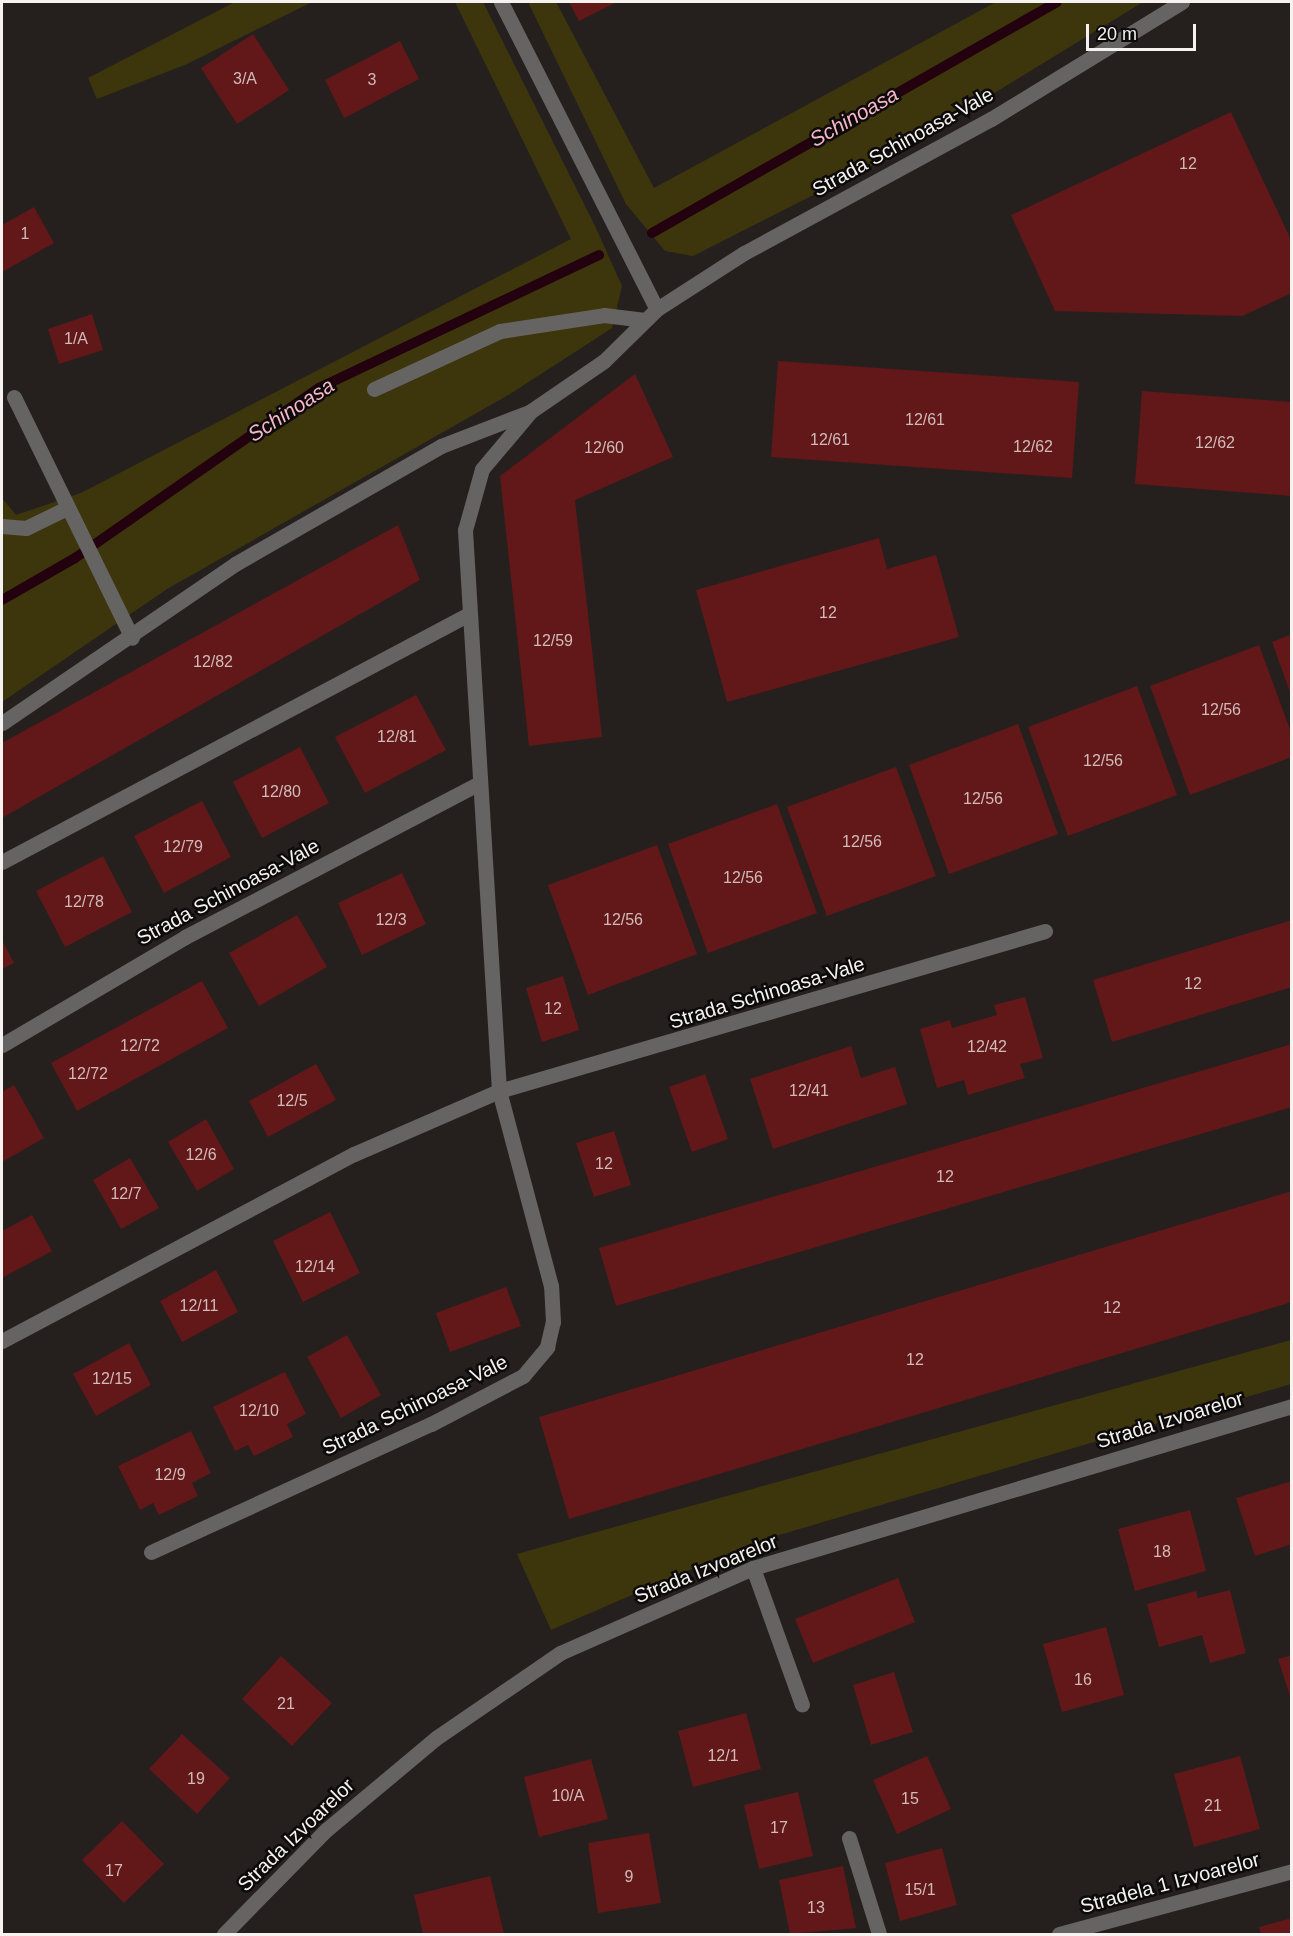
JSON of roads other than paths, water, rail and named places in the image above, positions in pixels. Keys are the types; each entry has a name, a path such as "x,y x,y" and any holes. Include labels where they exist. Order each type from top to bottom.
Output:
{"street":[{"path":"501,2 657,309"},
{"name":"Strada Schinoasa-Vale","path":"2,723 132,638 235,564 431,452 531,411 604,361 657,309 744,253 991,119 1182,2"},
{"path":"375,389 500,331 604,315 645,320"},
{"path":"14,397 132,638"},
{"name":"Strada Schinoasa-Vale","path":"151,1552 425,1427 523,1376 547,1347 554,1322 551,1286 499,1091 478,784 465,530 482,469 531,411"},
{"path":"2,526 26,528 67,508"},
{"path":"2,862 469,614"},
{"name":"Strada Schinoasa-Vale","path":"2,1045 185,937 478,784"},
{"name":"Strada Schinoasa-Vale","path":"2,1341 354,1154 499,1091 1046,931"},
{"name":"Strada Izvoarelor","path":"224,1935 326,1830 436,1738 560,1653 753,1568 1292,1406"},
{"path":"753,1568 802,1705"},
{"path":"849,1838 879,1935"},
{"name":"Stradela 1 Izvoarelor","path":"1059,1935 1292,1871"}],"waterway":[{"name":"Schinoasa","path":"652,233 1057,2"},
{"name":"Schinoasa","path":"2,600 75,558 319,388 599,255"}]}
